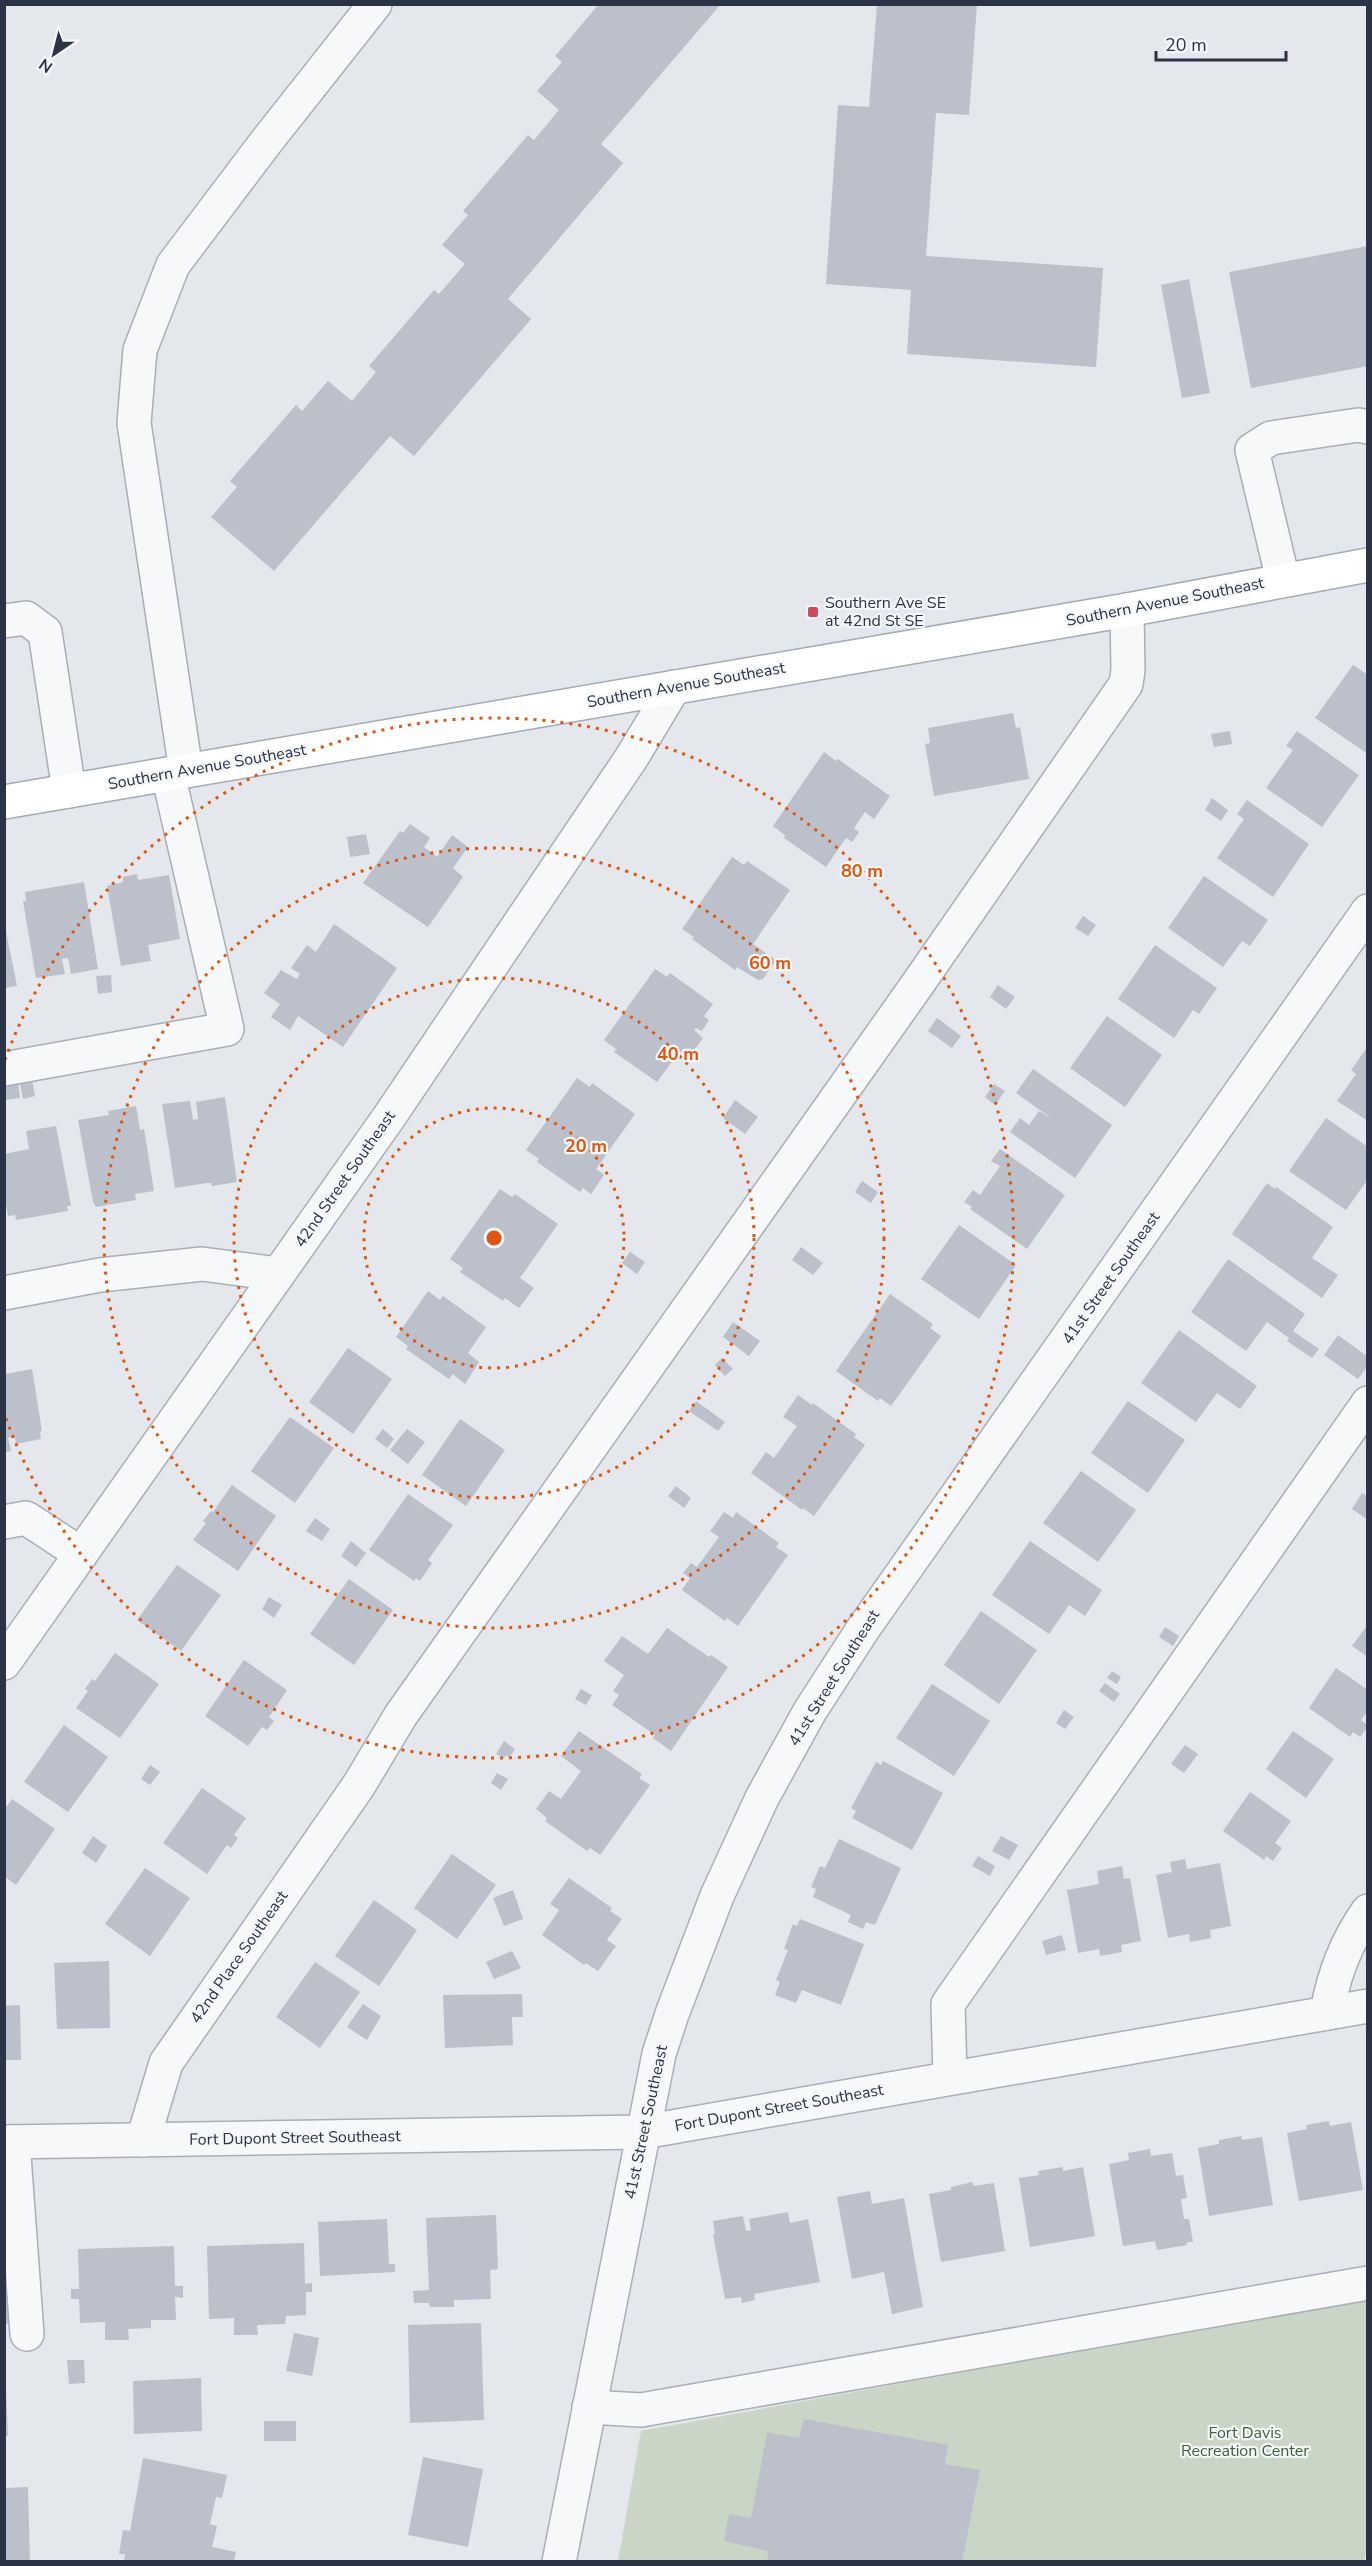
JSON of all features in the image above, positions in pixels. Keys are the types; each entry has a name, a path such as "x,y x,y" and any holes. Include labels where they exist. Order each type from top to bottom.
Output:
{"main road":[{"name":"Southern Avenue Southeast","path":"4,802 1127,610 1368,565"}],"street":[{"path":"4,1069 227,1029 177,772 134,423 140,350 173,264 375,4"},
{"path":"1283,580 1252,450 1271,438 1358,425 1368,427"},
{"name":"42nd Place Southeast","path":"143,2140 166,2062 359,1785 401,1715 917,985 1126,684 1128,670 1127,610"},
{"path":"4,621 26,618 45,632 69,791"},
{"name":"42nd Street Southeast","path":"4,1663 389,1117 613,786 674,687"},
{"name":"41st Street Southeast","path":"559,2562 659,2054 694,1954 753,1818 810,1711 863,1629 1368,911"},
{"path":"4,1293 100,1275 202,1264 278,1274"},
{"path":"950,2078 948,2004 1368,1403"},
{"path":"4,1522 26,1518 81,1554"},
{"path":"1327,2013 1349,1940 1368,1911"},
{"name":"Fort Dupont Street Southeast","path":"9,2142 643,2132 1368,2006"},
{"path":"9,2142 27,2334"},
{"path":"589,2407 640,2410 1368,2283"}],"green space":[{"name":"Fort Davis Recreation Center","path":"1367,2298 1368,2544 1364,2561 618,2562 641,2431"}],"building":[{"path":"599,4 721,4 601,144 623,163 508,299 531,319 414,456 390,436 274,571 211,517 237,487 230,481 296,405 302,411 328,381 352,401 376,372 369,366 434,290 439,294 465,264 442,245 468,215 463,211 528,135 534,140 559,110 537,91 562,62 555,56"},
{"path":"877,4 977,4 969,115 936,113 926,256 1103,268 1096,367 907,354 911,290 826,284 838,105 869,107"},
{"path":"1368,246 1368,366 1251,388 1229,272"},
{"path":"1189,279 1210,393 1182,398 1161,285"},
{"path":"1353,665 1368,675 1368,754 1315,718"},
{"path":"1013,713 1016,728 1020,727 1029,779 934,796 925,744 930,743 928,728"},
{"path":"1230,731 1232,744 1214,747 1211,734"},
{"path":"1297,731 1359,775 1322,827 1266,788 1293,750 1286,746"},
{"path":"824,752 836,761 838,759 890,796 874,819 865,812 854,828 859,832 852,842 846,838 826,867 784,838 785,835 773,826"},
{"path":"1212,798 1228,810 1221,821 1205,810"},
{"path":"1247,800 1309,844 1273,897 1217,858 1244,819 1237,814"},
{"path":"410,824 430,838 424,847 437,857 452,835 468,847 453,868 463,877 428,927 363,883 400,831 403,833"},
{"path":"366,834 370,854 350,857 347,837"},
{"path":"732,857 744,865 747,861 790,890 753,944 776,960 763,979 758,980 737,967 735,970 682,929"},
{"path":"137,874 138,880 169,875 180,939 148,945 151,961 121,966 107,886 123,882 123,877"},
{"path":"1204,876 1268,920 1250,946 1242,941 1223,967 1168,928"},
{"path":"84,882 98,969 71,974 68,958 62,959 65,974 36,978 23,901 26,901 25,892"},
{"path":"1083,916 1096,925 1088,936 1075,928"},
{"path":"4,922 17,986 4,988"},
{"path":"334,924 397,968 343,1047 298,1016 290,1030 271,1017 280,1004 264,993 281,970 297,979 300,974 291,968 307,945 316,952"},
{"path":"1155,945 1217,988 1199,1014 1193,1010 1174,1038 1118,999"},
{"path":"655,969 667,977 670,973 713,1004 704,1016 709,1020 702,1031 696,1028 694,1030 703,1038 689,1057 680,1051 657,1082 614,1052 616,1049 604,1040"},
{"path":"111,975 112,992 98,994 96,976"},
{"path":"998,985 1015,997 1006,1009 990,997"},
{"path":"1107,1016 1162,1055 1125,1107 1070,1068"},
{"path":"937,1018 961,1036 952,1048 928,1031"},
{"path":"1368,1046 1368,1121 1337,1101 1356,1074 1351,1070"},
{"path":"1033,1069 1112,1125 1075,1178 1010,1132 1020,1118 1029,1125 1039,1111 1051,1118 1016,1093"},
{"path":"577,1078 590,1087 592,1083 635,1114 596,1169 604,1175 591,1194 583,1188 580,1192 537,1162 539,1159 526,1150"},
{"path":"32,1080 35,1096 23,1099 20,1083"},
{"path":"18,1083 20,1098 4,1100 4,1084"},
{"path":"994,1084 1005,1091 995,1105 985,1097"},
{"path":"225,1097 237,1182 212,1186 211,1183 207,1183 175,1188 162,1104 190,1101 193,1120 198,1119 196,1102"},
{"path":"735,1100 758,1117 745,1134 723,1118"},
{"path":"136,1106 140,1130 144,1129 154,1191 135,1194 136,1200 96,1207 93,1202 78,1120 109,1115 108,1111"},
{"path":"1326,1118 1368,1147 1368,1179 1346,1210 1289,1171"},
{"path":"56,1126 71,1206 67,1206 68,1211 16,1220 15,1215 8,1216 4,1192 4,1154 29,1149 26,1131"},
{"path":"1000,1149 1065,1195 1027,1249 970,1209 972,1207 964,1202 973,1190 980,1195 1000,1166 991,1161"},
{"path":"862,1181 878,1192 871,1203 855,1192"},
{"path":"1267,1183 1333,1227 1312,1258 1338,1275 1322,1298 1232,1234"},
{"path":"500,1189 512,1197 515,1194 558,1224 520,1278 534,1288 519,1308 505,1298 503,1301 460,1272 463,1268 450,1259"},
{"path":"959,1225 1016,1265 979,1319 921,1279"},
{"path":"801,1247 823,1263 813,1275 792,1260"},
{"path":"630,1252 645,1262 637,1274 622,1263"},
{"path":"1228,1259 1305,1314 1293,1331 1319,1349 1312,1358 1287,1341 1289,1338 1267,1322 1246,1351 1191,1312"},
{"path":"428,1291 440,1300 443,1296 486,1327 468,1353 479,1362 465,1384 453,1374 449,1379 406,1349 408,1346 396,1337"},
{"path":"890,1294 933,1324 930,1328 941,1336 891,1406 880,1398 878,1401 836,1371"},
{"path":"733,1322 760,1341 749,1356 723,1337"},
{"path":"1179,1330 1257,1386 1240,1409 1217,1393 1196,1422 1141,1383"},
{"path":"1338,1335 1368,1357 1368,1365 1358,1379 1324,1355"},
{"path":"348,1348 392,1379 353,1434 309,1402"},
{"path":"722,1358 733,1369 725,1376 715,1365"},
{"path":"32,1369 42,1431 40,1432 41,1439 16,1444 15,1437 8,1438 11,1451 4,1452 6,1374"},
{"path":"798,1395 856,1434 854,1437 865,1445 814,1516 803,1508 802,1510 751,1473 766,1452 774,1458 797,1426 783,1417"},
{"path":"696,1401 725,1422 718,1431 689,1411"},
{"path":"1128,1401 1185,1440 1148,1493 1091,1453"},
{"path":"290,1417 334,1448 295,1503 251,1471"},
{"path":"460,1419 505,1450 466,1506 422,1475"},
{"path":"383,1429 394,1439 387,1448 375,1439"},
{"path":"407,1429 425,1442 408,1464 390,1450"},
{"path":"1081,1471 1136,1510 1098,1562 1043,1523"},
{"path":"232,1485 276,1516 238,1571 193,1540 206,1523 203,1521 211,1511 213,1512"},
{"path":"676,1486 691,1498 684,1508 668,1496"},
{"path":"1362,1493 1368,1497 1368,1520 1352,1509"},
{"path":"408,1494 453,1525 428,1560 432,1563 420,1581 416,1578 414,1581 369,1550"},
{"path":"724,1512 733,1518 736,1512 779,1543 776,1547 788,1555 738,1626 727,1618 725,1621 682,1590 690,1578 683,1573 691,1563 697,1567 719,1537 710,1531"},
{"path":"315,1518 330,1529 322,1541 306,1531"},
{"path":"351,1541 366,1553 356,1567 341,1556"},
{"path":"1030,1541 1102,1590 1085,1616 1069,1605 1049,1634 992,1595"},
{"path":"177,1565 221,1595 181,1651 137,1620"},
{"path":"349,1579 393,1610 354,1665 310,1634"},
{"path":"269,1597 282,1605 274,1618 262,1609"},
{"path":"981,1611 1037,1650 999,1704 944,1665"},
{"path":"1368,1624 1368,1657 1352,1646"},
{"path":"1165,1627 1179,1636 1173,1646 1159,1637"},
{"path":"667,1628 709,1657 711,1655 728,1667 671,1751 653,1738 655,1735 612,1705 619,1695 613,1691 624,1675 604,1661 622,1636 648,1654"},
{"path":"115,1653 159,1684 120,1738 76,1708 88,1691 85,1689 92,1679 95,1681"},
{"path":"244,1660 287,1690 269,1717 274,1721 267,1730 262,1727 248,1746 205,1716"},
{"path":"1336,1668 1368,1690 1368,1711 1361,1720 1368,1726 1360,1737 1353,1732 1350,1737 1309,1708"},
{"path":"1112,1671 1121,1677 1117,1684 1107,1678"},
{"path":"1105,1683 1120,1694 1114,1702 1099,1691"},
{"path":"932,1684 990,1721 954,1776 896,1738"},
{"path":"581,1689 592,1695 586,1705 575,1699"},
{"path":"1064,1710 1074,1717 1065,1729 1056,1723"},
{"path":"64,1725 108,1757 68,1812 24,1782"},
{"path":"579,1731 642,1774 639,1778 650,1785 600,1855 590,1848 587,1851 545,1821 547,1818 536,1809 549,1791 561,1799 581,1771 561,1756"},
{"path":"1293,1731 1334,1759 1306,1798 1266,1769"},
{"path":"504,1741 515,1749 509,1758 506,1755 504,1758 496,1754"},
{"path":"1185,1745 1198,1754 1184,1773 1171,1764"},
{"path":"883,1761 943,1793 912,1850 852,1818 856,1811 851,1808 876,1762 881,1765"},
{"path":"150,1765 160,1772 150,1785 141,1779"},
{"path":"497,1773 508,1779 501,1790 491,1783"},
{"path":"202,1788 246,1818 234,1835 238,1838 231,1848 227,1845 207,1874 163,1843"},
{"path":"1250,1792 1291,1821 1275,1843 1282,1848 1273,1861 1266,1856 1264,1860 1223,1831"},
{"path":"12,1799 55,1829 16,1885 4,1876 4,1810"},
{"path":"93,1836 107,1846 96,1863 82,1853"},
{"path":"1001,1836 1018,1845 1009,1860 992,1851"},
{"path":"839,1839 901,1868 875,1925 866,1922 863,1929 848,1922 851,1915 813,1897 816,1889 811,1887 820,1866 825,1868"},
{"path":"452,1854 496,1885 457,1939 414,1908"},
{"path":"978,1856 995,1866 990,1876 972,1866"},
{"path":"1185,1859 1187,1869 1220,1863 1231,1926 1210,1930 1211,1938 1190,1942 1189,1934 1168,1938 1156,1875 1172,1872 1170,1862"},
{"path":"1122,1866 1124,1879 1130,1878 1141,1941 1121,1945 1122,1952 1100,1956 1099,1949 1078,1953 1067,1890 1099,1884 1097,1871"},
{"path":"145,1868 190,1898 150,1956 105,1924"},
{"path":"569,1878 612,1908 610,1911 622,1919 607,1940 616,1946 598,1971 586,1963 584,1965 542,1935 559,1910 550,1904"},
{"path":"513,1890 523,1919 504,1926 493,1898"},
{"path":"374,1900 417,1930 379,1986 335,1956"},
{"path":"800,1919 864,1944 841,2005 802,1990 796,2003 775,1995 780,1982 776,1980 788,1950 784,1949 793,1924 797,1926"},
{"path":"1062,1935 1066,1950 1046,1955 1042,1941"},
{"path":"512,1951 521,1968 494,1979 486,1962"},
{"path":"109,1961 110,2028 57,2029 54,1963"},
{"path":"315,1962 360,1992 320,2048 276,2017"},
{"path":"522,1994 523,2017 512,2017 513,2045 445,2048 443,1995"},
{"path":"363,2004 381,2016 367,2040 347,2027"},
{"path":"20,2005 21,2060 4,2060 4,2006"},
{"path":"1329,2121 1330,2126 1351,2122 1363,2190 1299,2201 1287,2133 1307,2129 1306,2125"},
{"path":"1241,2136 1242,2140 1262,2137 1273,2205 1209,2216 1198,2148 1219,2144 1219,2140"},
{"path":"1150,2149 1151,2156 1172,2153 1176,2176 1183,2175 1187,2198 1181,2199 1184,2219 1189,2219 1193,2242 1187,2242 1187,2245 1157,2250 1155,2241 1123,2246 1109,2164 1129,2160 1128,2153"},
{"path":"1063,2167 1063,2171 1083,2167 1095,2236 1030,2247 1019,2178 1039,2175 1038,2171"},
{"path":"972,2182 974,2186 994,2183 1005,2251 941,2262 929,2194 951,2190 951,2187"},
{"path":"870,2191 872,2204 904,2198 923,2307 892,2314 884,2272 852,2279 837,2197"},
{"path":"788,2212 790,2223 808,2219 820,2282 754,2294 755,2300 742,2303 741,2297 725,2299 713,2234 715,2234 713,2221 743,2216 746,2231 751,2230 749,2219"},
{"path":"496,2215 498,2269 490,2270 491,2299 454,2300 454,2307 430,2307 429,2303 414,2303 413,2291 429,2290 426,2218"},
{"path":"387,2219 389,2264 395,2264 395,2272 320,2276 318,2222"},
{"path":"304,2243 305,2284 312,2283 312,2292 306,2292 306,2315 286,2316 285,2324 257,2325 258,2335 234,2335 234,2318 209,2319 207,2246"},
{"path":"174,2246 175,2286 183,2286 183,2298 175,2297 176,2320 151,2320 151,2328 128,2329 129,2340 105,2340 105,2322 80,2323 79,2299 71,2299 71,2289 79,2289 78,2249"},
{"path":"4,2251 14,2323 4,2324"},
{"path":"481,2323 484,2420 410,2423 408,2325"},
{"path":"294,2333 319,2338 312,2376 286,2371"},
{"path":"67,2360 84,2360 85,2383 69,2384"},
{"path":"201,2378 202,2431 134,2434 133,2381"},
{"path":"4,2390 6,2390 8,2436 4,2436"},
{"path":"804,2419 948,2445 945,2464 980,2470 962,2562 769,2562 767,2551 724,2541 729,2514 751,2518 767,2432 799,2438"},
{"path":"264,2421 296,2421 296,2441 264,2441"},
{"path":"423,2457 483,2469 468,2547 408,2535"},
{"path":"143,2458 227,2475 222,2498 216,2497 210,2524 217,2526 212,2547 236,2552 234,2562 124,2562 125,2554 119,2554 123,2530 130,2531"},
{"path":"28,2487 30,2562 4,2562 5,2488"}],"place":[{"name":"Southern Ave SE at 42nd St SE","path":"813,612"}]}
